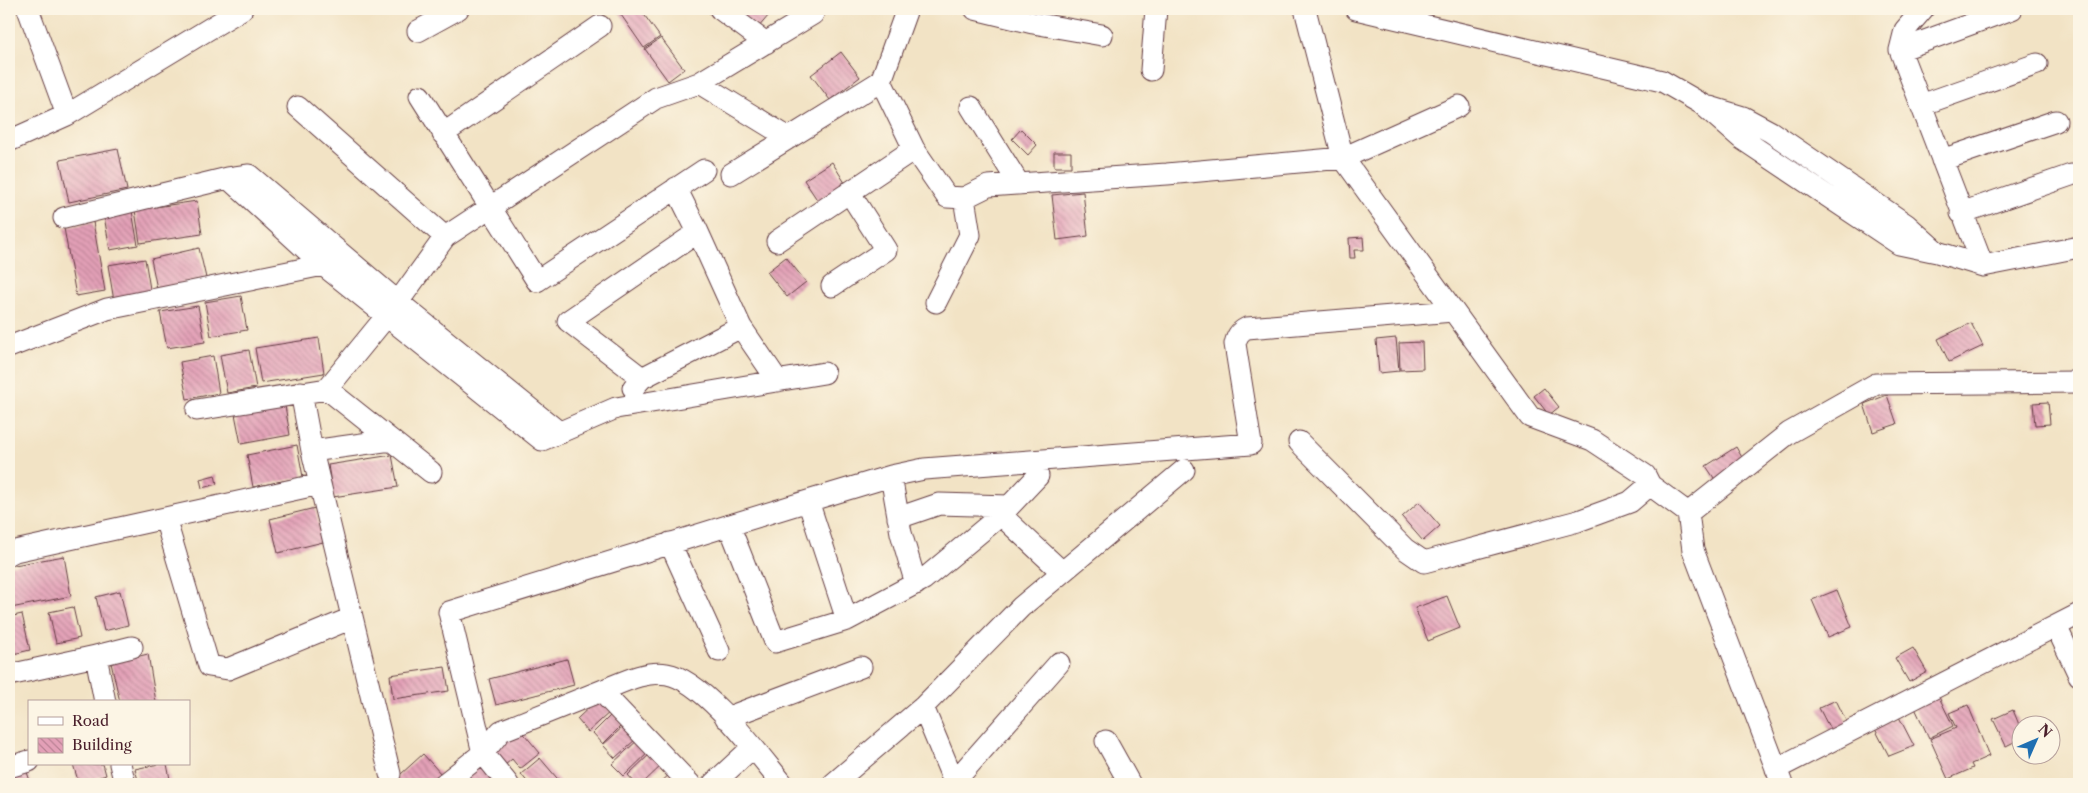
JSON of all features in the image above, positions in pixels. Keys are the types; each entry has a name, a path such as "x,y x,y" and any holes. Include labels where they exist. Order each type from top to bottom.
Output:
{"street":[{"path":"28,9 67,115"},
{"path":"206,32 208,9"},
{"path":"9,141 67,115 242,9"},
{"path":"418,30 458,9"},
{"path":"720,9 766,43"},
{"path":"196,410 327,389 393,309 445,237 656,98 699,83 813,14 815,9"},
{"path":"731,174 881,81 908,9"},
{"path":"975,9 1033,24 1102,34"},
{"path":"1151,70 1156,9"},
{"path":"1304,9 1343,158 1530,417 1592,440 1645,475 1650,485 1688,513 1693,550 1779,777 2079,614"},
{"path":"1356,9 1662,81 1702,104 1742,139 1900,244 1937,252 1983,266 2079,247"},
{"path":"1923,9 1904,30 1900,50 1983,266"},
{"path":"1900,50 2012,9"},
{"path":"443,134 600,26"},
{"path":"1920,105 2037,64"},
{"path":"881,81 914,149 947,197 964,198 988,186 1167,174 1343,158 1459,106"},
{"path":"699,83 789,138"},
{"path":"420,96 492,207 537,281 704,170"},
{"path":"1702,104 1742,117 1771,132 1907,225 1937,252"},
{"path":"971,106 1019,184"},
{"path":"298,107 445,237"},
{"path":"1942,160 2056,121"},
{"path":"777,241 914,149"},
{"path":"64,218 228,178 249,175 393,309 542,440 616,408 824,373"},
{"path":"1962,213 2071,175"},
{"path":"228,178 324,265 393,309"},
{"path":"676,188 741,327 778,380"},
{"path":"1845,209 1857,190"},
{"path":"832,286 886,250 849,192"},
{"path":"936,302 970,235 964,198"},
{"path":"642,378 568,321 698,232"},
{"path":"9,346 107,309 324,265"},
{"path":"508,784 483,753 449,612 728,525 891,476 924,469 1251,444 1235,344 1237,336 1241,331 1247,328 1453,311"},
{"path":"616,408 642,378 741,327"},
{"path":"1688,513 1789,433 1876,384 2079,382"},
{"path":"327,389 431,472"},
{"path":"301,392 312,451 390,774"},
{"path":"312,451 391,440"},
{"path":"1299,442 1405,549 1424,562 1578,521 1630,502 1650,485"},
{"path":"833,784 923,707 1021,607 1184,470"},
{"path":"891,476 898,518 916,584"},
{"path":"728,525 775,642 847,620 916,584 1005,510 1038,476"},
{"path":"9,554 320,484"},
{"path":"808,501 847,620"},
{"path":"898,518 939,504 1005,510 1062,572"},
{"path":"165,518 209,666 228,669 352,618"},
{"path":"670,543 718,651"},
{"path":"2056,626 2079,675"},
{"path":"9,675 132,647"},
{"path":"96,656 105,700"},
{"path":"923,707 955,783 1059,663"},
{"path":"726,718 861,667"},
{"path":"444,784 483,753 501,731 636,678 666,674 680,677 702,693 753,748 783,784"},
{"path":"601,691 690,784"},
{"path":"1106,741 1130,784"},
{"path":"713,784 753,748"},
{"path":"9,767 28,761"},
{"path":"120,766 125,784"}],"building":[{"path":"623,9 640,9 660,37 644,48 619,12"},
{"path":"733,9 774,9 758,28"},
{"path":"661,38 684,69 668,81 645,49"},
{"path":"841,52 860,77 830,100 811,75"},
{"path":"1021,129 1037,145 1028,155 1012,139"},
{"path":"118,149 127,190 69,202 60,160"},
{"path":"1054,152 1071,152 1071,167 1054,167"},
{"path":"832,162 845,183 818,201 804,180"},
{"path":"1083,192 1088,236 1057,240 1052,195"},
{"path":"197,201 202,234 140,243 135,210"},
{"path":"132,211 138,245 110,250 104,216"},
{"path":"93,222 105,291 76,296 64,228"},
{"path":"1363,237 1364,250 1354,250 1355,258 1350,258 1349,238"},
{"path":"199,248 206,278 157,289 151,259"},
{"path":"786,257 806,282 787,297 767,272"},
{"path":"145,259 151,295 114,301 108,265"},
{"path":"241,296 247,330 211,336 205,302"},
{"path":"198,306 205,342 167,348 160,312"},
{"path":"1971,323 1983,346 1949,362 1938,339"},
{"path":"319,338 324,373 261,383 255,348"},
{"path":"1396,338 1399,371 1379,373 1376,340"},
{"path":"1422,342 1423,369 1400,370 1399,343"},
{"path":"249,350 256,388 227,393 220,355"},
{"path":"213,356 219,393 187,399 180,362"},
{"path":"1544,388 1559,407 1549,415 1534,396"},
{"path":"1887,395 1897,424 1873,432 1864,404"},
{"path":"284,400 290,435 241,444 234,409"},
{"path":"2048,402 2050,424 2035,425 2033,403"},
{"path":"297,445 303,477 253,487 247,455"},
{"path":"1736,447 1747,466 1718,484 1706,466"},
{"path":"392,455 398,487 333,497 328,465"},
{"path":"215,475 217,484 202,488 200,479"},
{"path":"1419,502 1440,526 1423,541 1402,517"},
{"path":"315,508 323,542 278,553 270,519"},
{"path":"64,556 71,596 11,608 9,566"},
{"path":"1837,590 1852,627 1828,637 1812,600"},
{"path":"120,591 128,625 104,631 96,597"},
{"path":"1447,596 1460,628 1428,641 1415,608"},
{"path":"73,607 80,638 56,643 49,612"},
{"path":"22,614 30,650 9,655 9,617"},
{"path":"1913,648 1927,672 1909,682 1895,658"},
{"path":"148,654 156,700 120,700 111,663"},
{"path":"567,659 574,685 496,705 489,679"},
{"path":"445,667 449,691 393,699 390,675"},
{"path":"1938,695 1953,726 1929,738 1914,706"},
{"path":"599,698 611,711 588,732 577,719"},
{"path":"1836,700 1848,725 1832,733 1819,708"},
{"path":"1968,705 1989,756 1971,764 1973,768 1948,779 1930,739 1956,728 1949,713"},
{"path":"2013,710 2015,716 2010,716 2010,744 2006,746 1993,719"},
{"path":"613,713 623,724 603,744 593,733"},
{"path":"1899,717 1914,746 1889,756 1874,727"},
{"path":"625,725 637,738 615,758 603,745"},
{"path":"520,729 540,753 520,769 512,759 504,766 493,752"},
{"path":"641,737 652,749 624,776 612,764"},
{"path":"653,751 664,763 642,784 636,784 628,775"},
{"path":"423,754 441,774 431,784 390,784"},
{"path":"540,758 562,784 529,784 521,774"},
{"path":"481,762 495,784 457,784"},
{"path":"74,766 104,766 106,775 79,784"},
{"path":"149,766 167,766 171,784 139,784 135,769"},
{"path":"27,772 31,784 9,784 9,778"},
{"path":"672,772 684,784 659,784"}]}
